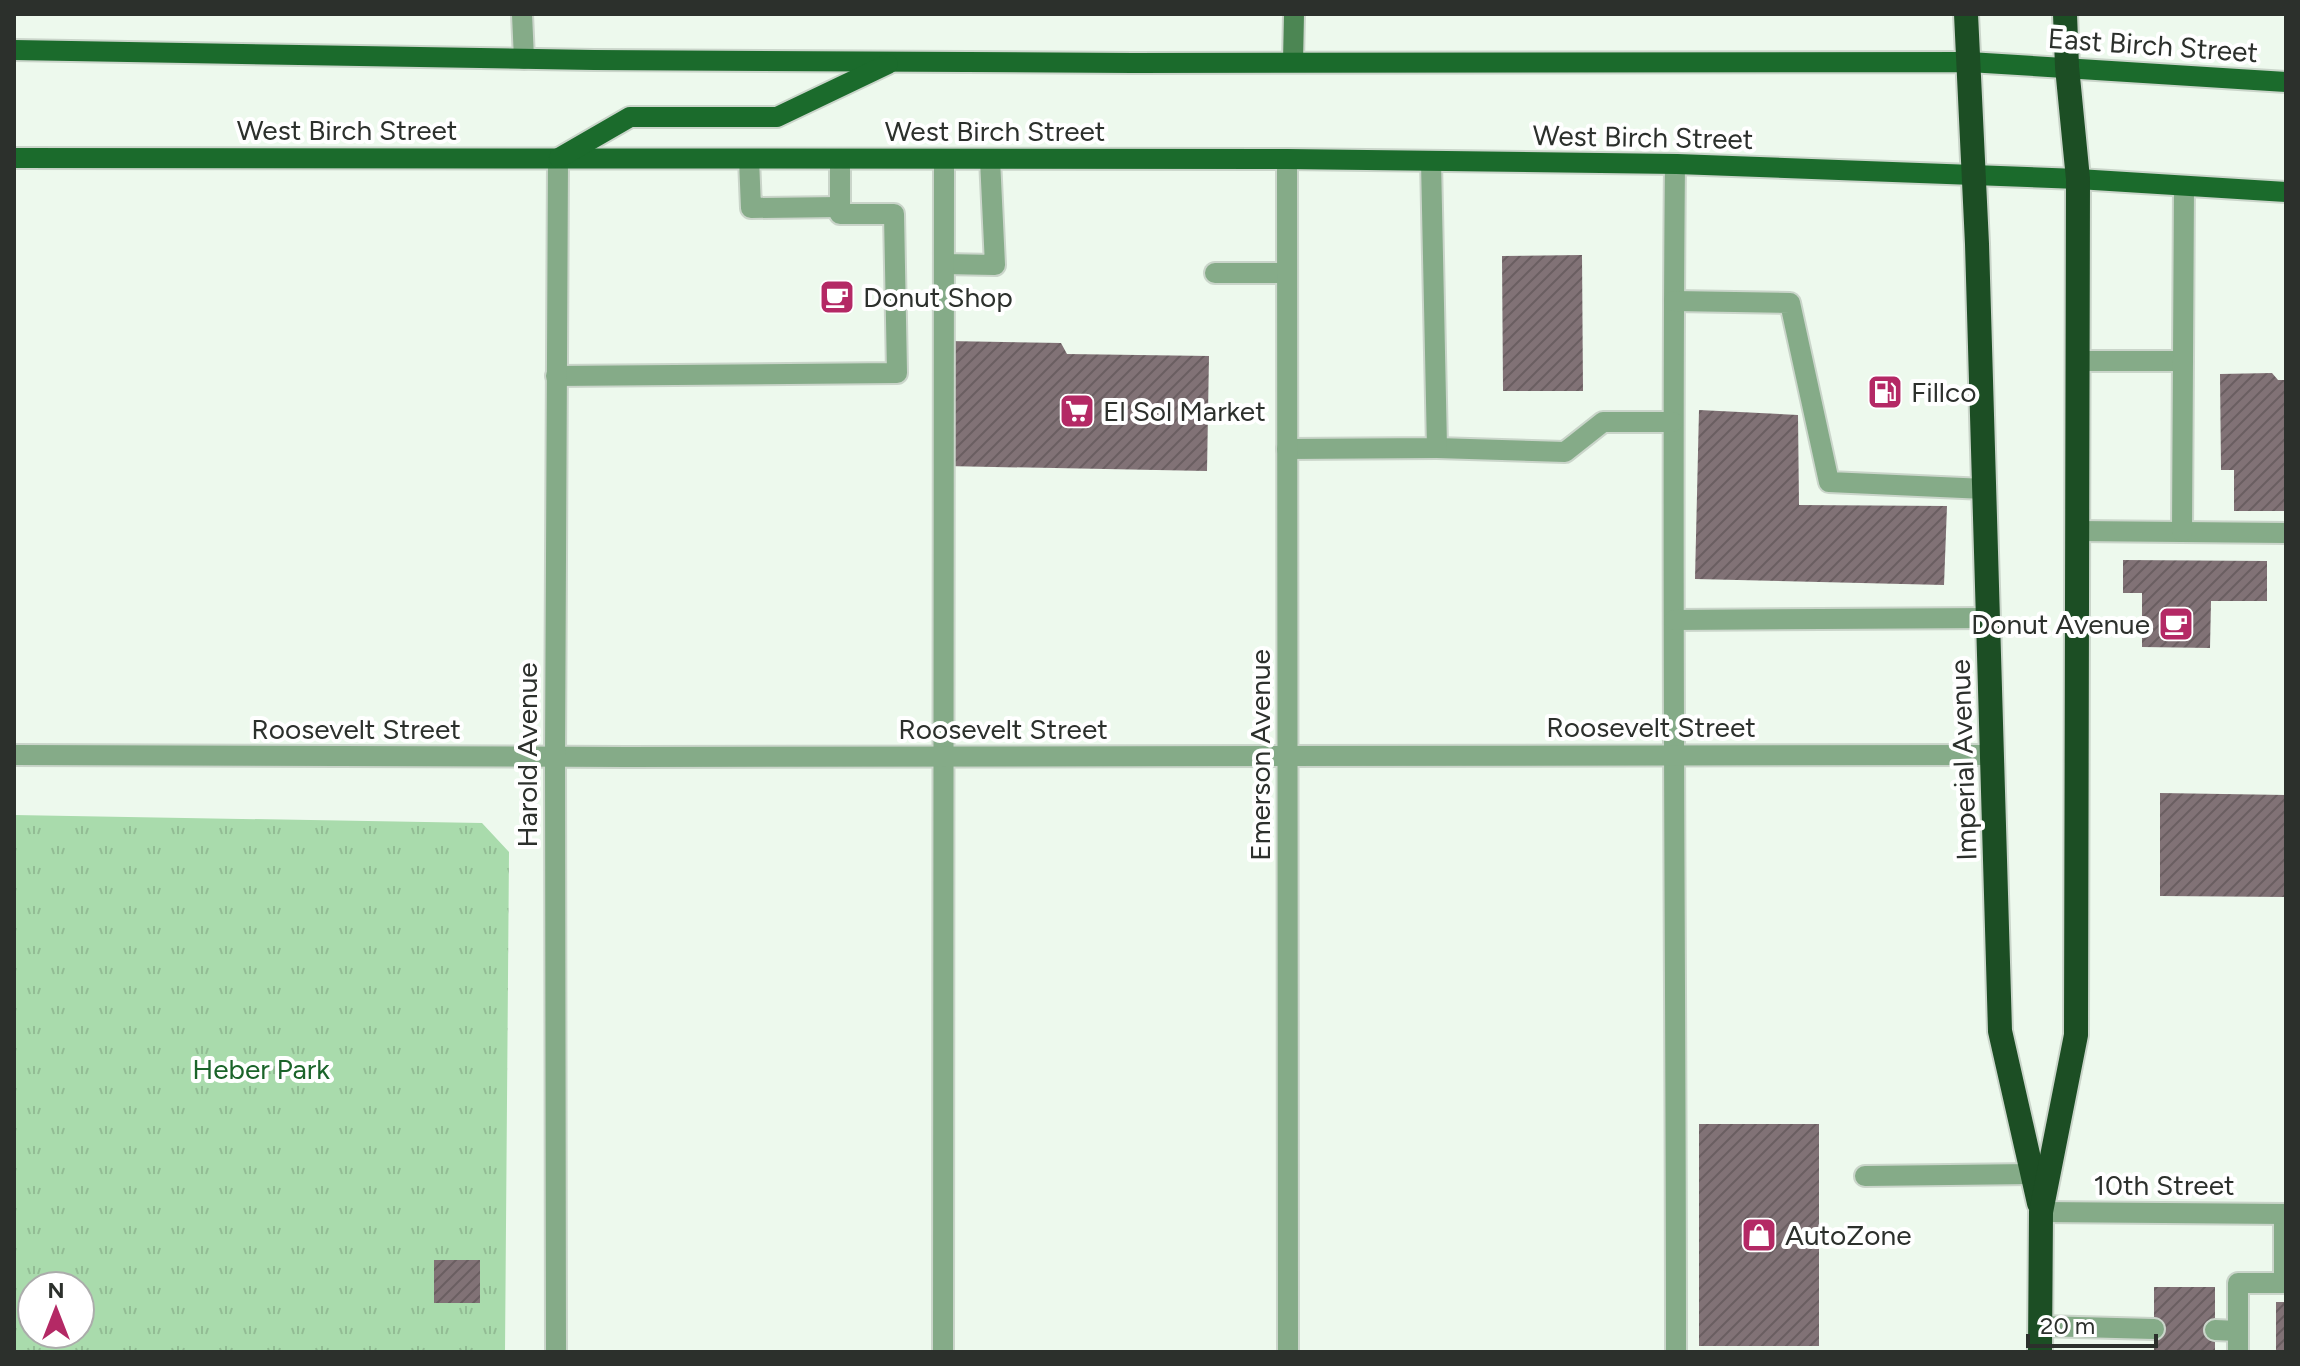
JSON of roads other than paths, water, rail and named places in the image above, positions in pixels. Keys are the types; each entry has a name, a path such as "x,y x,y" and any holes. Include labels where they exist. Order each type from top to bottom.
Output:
{"highway":[{"name":"Imperial Avenue","path":"1966,14 1975,174 2000,1031 2041,1212"},
{"name":"Imperial Avenue","path":"2040,1352 2041,1212 2076,1035 2078,179 2065,14"}],"main road":[{"path":"14,50 524,59 1969,62"},
{"path":"558,159 630,117 777,117 895,61"},
{"name":"East Birch Street","path":"1969,62 2286,82"},
{"name":"West Birch Street","path":"14,158 1287,159 1675,164 1975,174"},
{"path":"1975,174 2286,192"}],"street":[{"path":"522,14 524,59"},
{"path":"1293,62 1294,14"},
{"name":"Harold Avenue","path":"556,1352 558,159"},
{"path":"749,159 751,208 840,207"},
{"path":"556,376 897,373 894,214 840,214 840,159"},
{"path":"943,1352 944,159"},
{"path":"944,264 995,265 990,159"},
{"name":"Emerson Avenue","path":"1287,159 1288,1352"},
{"path":"1431,161 1437,448"},
{"path":"1675,164 1676,1352"},
{"path":"2182,532 2184,186"},
{"path":"1215,273 1287,273"},
{"path":"1674,301 1790,303 1829,482 1985,489"},
{"path":"2077,361 2183,361"},
{"path":"1287,449 1437,448 1565,452 1603,422 1673,422"},
{"path":"2077,531 2286,533"},
{"path":"1674,620 1989,618"},
{"name":"Roosevelt Street","path":"14,755 1993,755"},
{"path":"1865,1176 2032,1174"},
{"name":"10th Street","path":"2041,1212 2285,1214"},
{"path":"2238,1352 2238,1283 2284,1283 2285,1214"},
{"path":"2040,1326 2154,1329"},
{"path":"2215,1330 2238,1331"}],"place":[{"name":"Donut Shop","path":"837,297"},
{"name":"Fillco","path":"1885,392"},
{"name":"El Sol Market","path":"1077,411"},
{"name":"Donut Avenue","path":"2176,624"},
{"name":"AutoZone","path":"1759,1235"}],"park label":[{"name":"Heber Park","path":"261,1069"}]}
